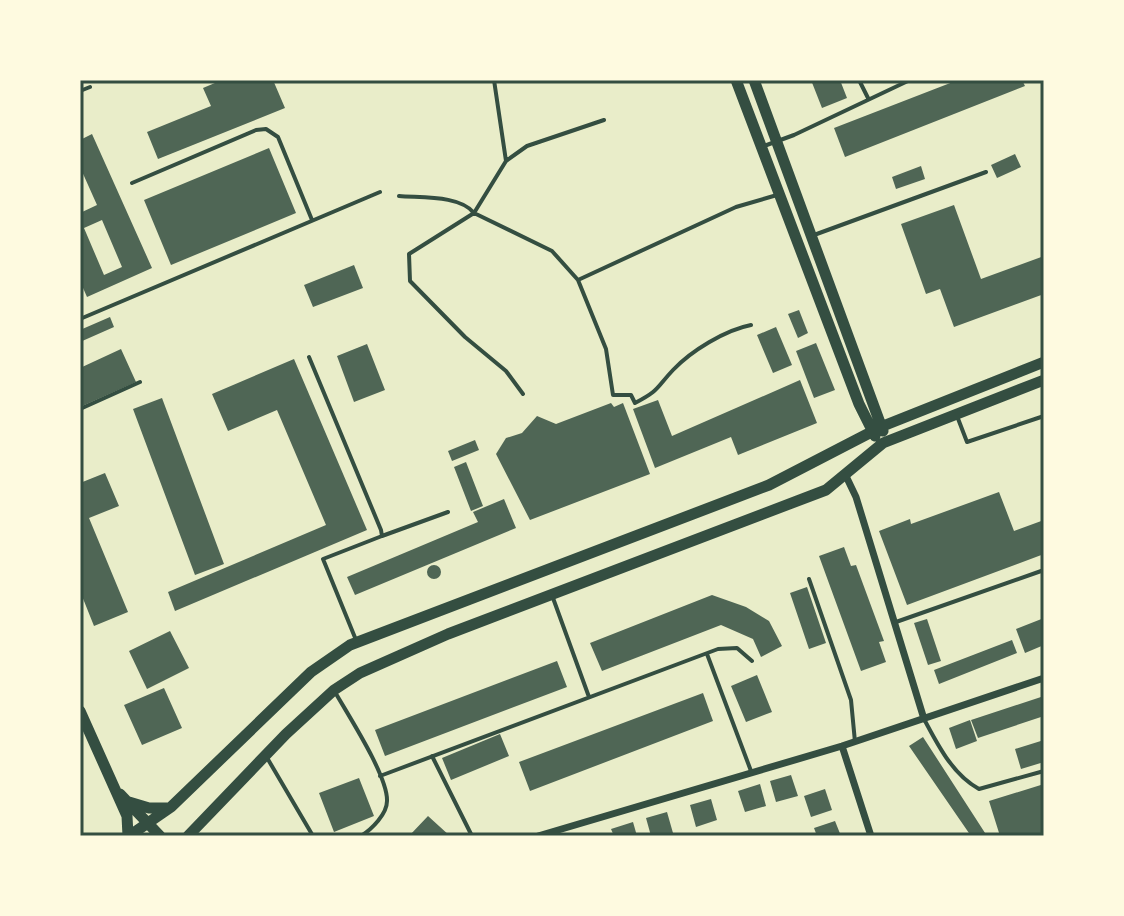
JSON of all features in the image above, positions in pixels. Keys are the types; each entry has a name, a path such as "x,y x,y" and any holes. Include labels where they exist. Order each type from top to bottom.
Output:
{"main road":[{"path":"736,80 870,432 883,443"},
{"path":"754,80 883,426 883,443"},
{"path":"130,835 171,807 311,672 357,642 769,485 883,426 1044,362"},
{"path":"188,836 265,754 334,690 409,650 826,490 883,443 1044,380"},
{"path":"80,711 112,780 130,835"},
{"path":"112,780 160,836"},
{"path":"126,800 149,808 171,807"},
{"path":"130,835 148,830 160,836"}],"street":[{"path":"845,474 924,719"},
{"path":"538,836 855,742 1044,678"},
{"path":"842,746 871,836"}],"lane":[{"path":"494,80 506,161"},
{"path":"859,80 868,98"},
{"path":"762,146 910,80"},
{"path":"80,91 90,87"},
{"path":"523,394 506,371 465,337 410,281 409,254 423,242 474,213 506,161 527,146 604,120"},
{"path":"132,183 256,130 266,129 278,137 312,220"},
{"path":"812,236 986,172"},
{"path":"80,319 380,192"},
{"path":"578,280 736,207 780,195"},
{"path":"399,196 468,206 474,213 552,251 578,280 606,349 613,395 631,395 635,403 658,391 673,370 699,350 751,325"},
{"path":"309,357 382,536"},
{"path":"80,409 140,382"},
{"path":"956,412 967,442 1044,416"},
{"path":"357,642 323,559 448,512"},
{"path":"894,623 1044,570"},
{"path":"809,579 851,700 855,742"},
{"path":"552,595 589,697"},
{"path":"380,776 707,654 737,648 752,661"},
{"path":"707,654 752,773"},
{"path":"334,690 380,776 387,800 382,815 361,836"},
{"path":"924,719 942,752 964,781 979,789 1044,771"},
{"path":"265,754 313,836"},
{"path":"432,756 472,836"}],"building":[{"path":"222,80 273,80 285,108 158,159 147,132 211,106 203,88"},
{"path":"811,80 840,80 847,98 822,108"},
{"path":"958,80 1022,80 1025,86 845,157 834,128"},
{"path":"92,134 152,268 87,297 80,281 80,213 97,205 80,167 80,140","holes":["102,220 122,267 104,275 84,228"]},
{"path":"269,148 296,213 171,265 144,200"},
{"path":"1015,154 1021,167 997,178 991,165"},
{"path":"921,166 925,179 896,189 892,177"},
{"path":"954,205 981,279 1044,256 1044,294 954,327 940,289 926,294 901,224"},
{"path":"354,265 363,288 313,307 304,285"},
{"path":"799,310 808,333 798,338 788,314"},
{"path":"110,317 114,327 80,342 80,330"},
{"path":"776,327 792,365 773,373 757,335"},
{"path":"816,343 835,390 814,398 796,351"},
{"path":"367,344 385,390 354,402 337,356"},
{"path":"121,349 136,382 80,407 80,368"},
{"path":"294,359 367,530 175,611 168,592 326,525 277,410 228,431 212,394"},
{"path":"800,380 817,423 738,455 731,437 655,468 633,409 658,400 672,436"},
{"path":"162,398 224,564 195,575 133,409"},
{"path":"611,403 614,407 623,403 650,474 530,520 496,454 506,438 522,433 537,416 556,424"},
{"path":"475,440 479,450 452,461 448,451"},
{"path":"466,462 483,506 471,511 454,467"},
{"path":"105,473 119,506 89,518 128,612 94,626 80,591 80,483"},
{"path":"999,492 1014,531 1044,520 1044,554 907,605 879,531 910,519 911,524"},
{"path":"504,499 516,528 355,595 347,577 478,522 473,512"},
{"path":"844,547 851,566 856,565 884,641 879,642 886,662 861,671 819,556"},
{"path":"434,565 441,572 434,579 427,572"},
{"path":"807,587 826,643 809,649 790,593"},
{"path":"712,595 746,607 769,621 782,646 761,657 753,639 721,625 602,671 590,643"},
{"path":"1044,618 1044,645 1025,653 1016,629"},
{"path":"927,619 941,661 928,665 914,623"},
{"path":"170,631 189,668 147,689 129,651"},
{"path":"1012,640 1017,653 939,684 934,670"},
{"path":"557,661 567,687 385,756 375,730"},
{"path":"757,675 772,712 746,722 731,686"},
{"path":"164,688 182,728 142,745 124,705"},
{"path":"703,693 713,721 530,791 519,762"},
{"path":"1044,696 1044,716 978,738 971,720"},
{"path":"970,720 977,741 956,749 949,728"},
{"path":"500,734 509,756 451,780 442,758"},
{"path":"923,737 987,836 971,836 909,746"},
{"path":"1044,740 1044,762 1021,769 1015,749"},
{"path":"791,775 798,796 776,802 770,781"},
{"path":"359,778 374,816 334,832 319,793"},
{"path":"760,784 766,806 745,812 738,791"},
{"path":"1044,784 1044,836 1000,836 989,801"},
{"path":"825,789 832,810 811,817 804,796"},
{"path":"711,799 717,820 696,827 690,805"},
{"path":"667,812 673,833 651,836 646,818"},
{"path":"428,816 450,836 409,836"},
{"path":"835,821 841,836 817,836 814,828"},
{"path":"633,822 637,836 614,836 611,829"}]}
